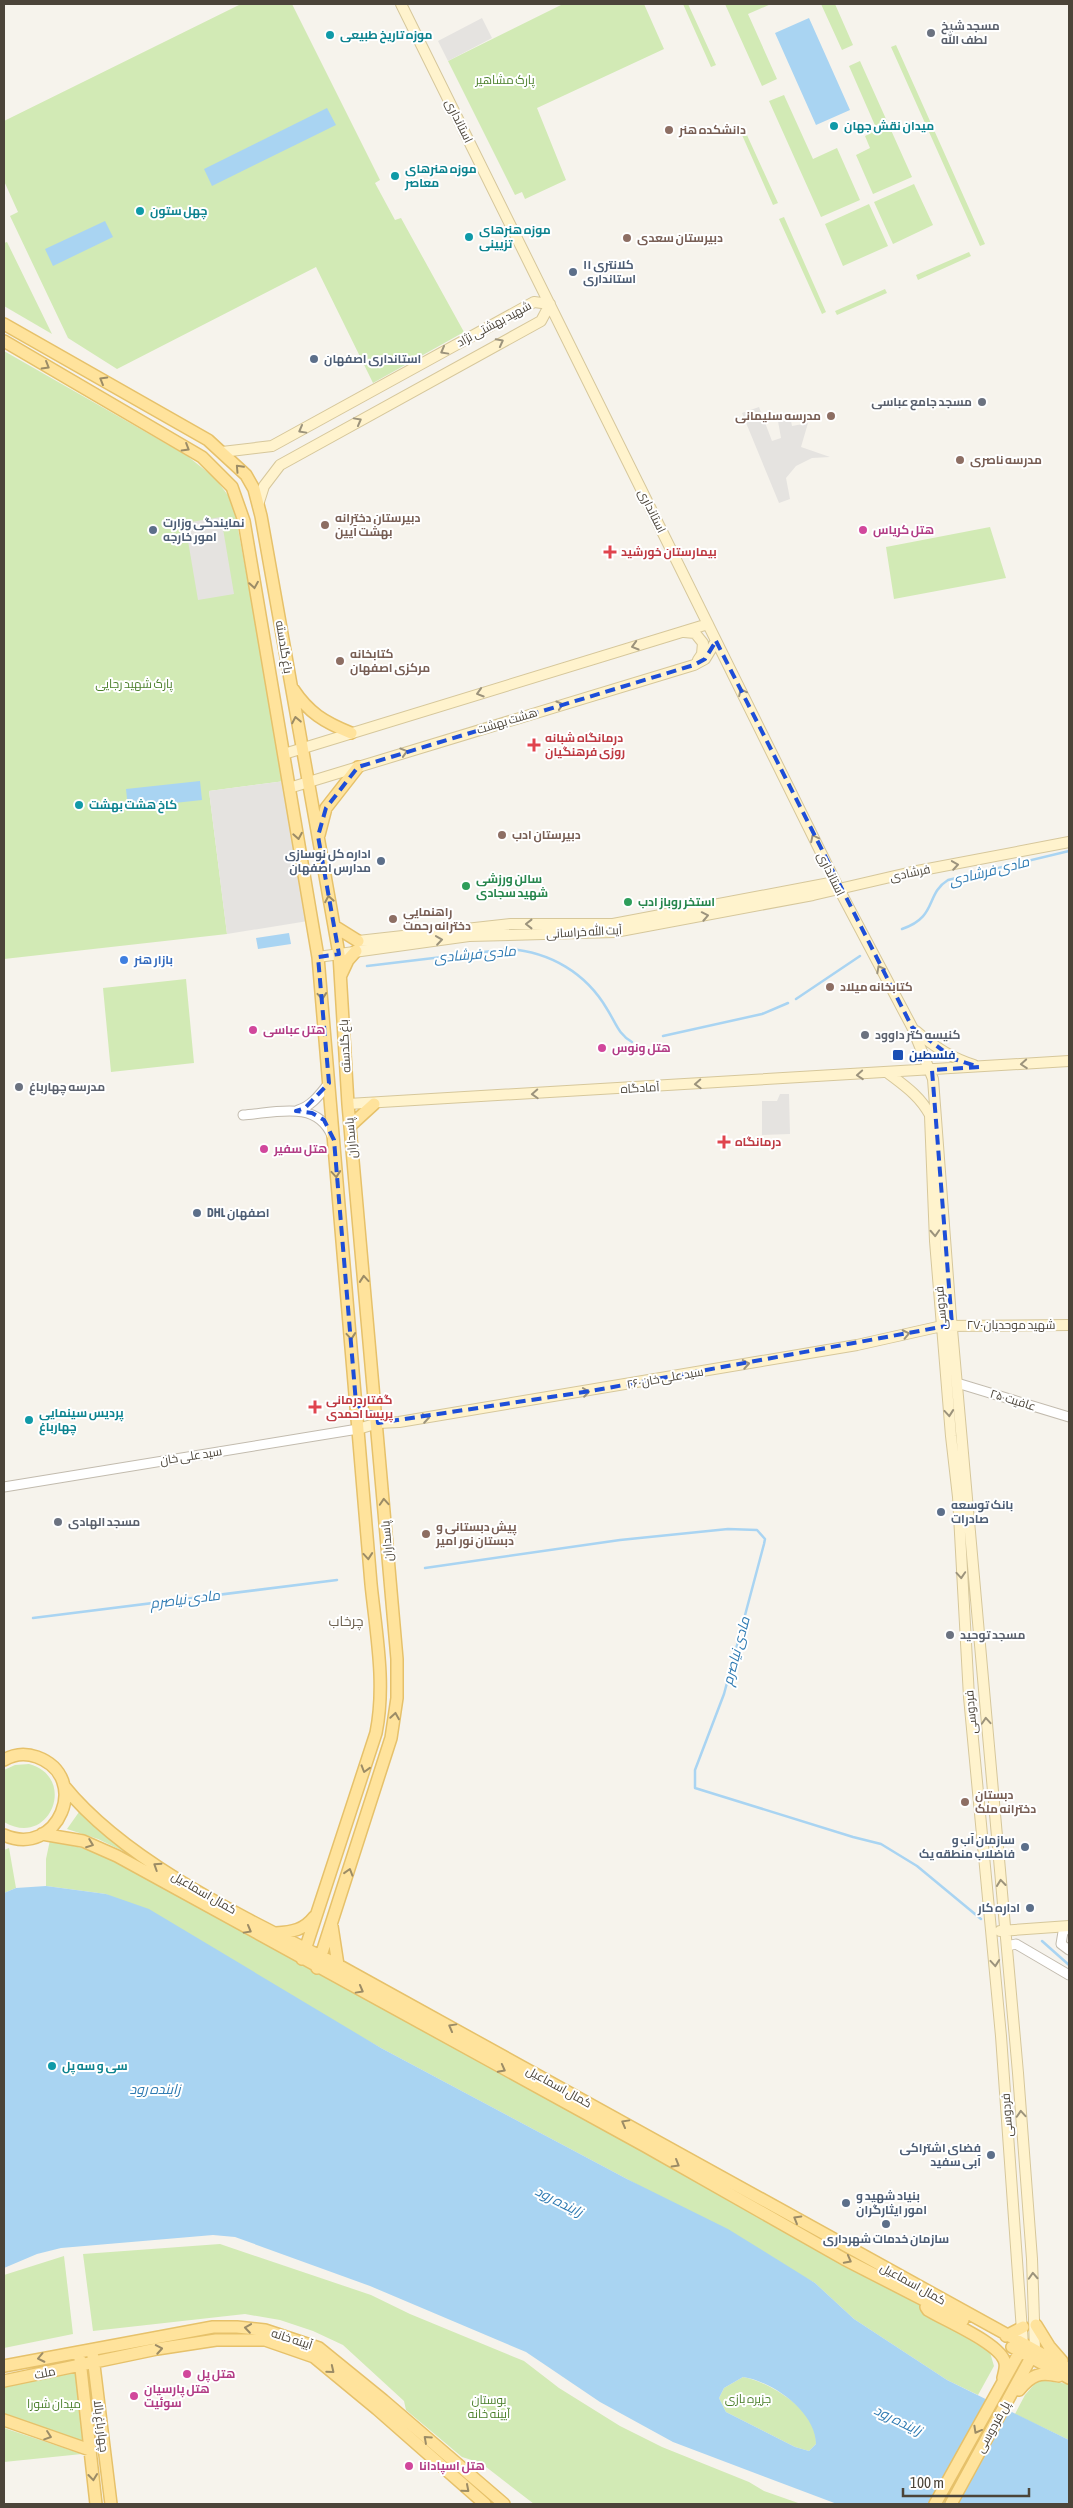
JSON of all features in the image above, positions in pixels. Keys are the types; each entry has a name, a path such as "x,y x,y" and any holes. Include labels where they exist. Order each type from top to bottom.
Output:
{"main road":[{"name":"استانداری","path":"401,4 837,886 912,1027 929,1070"},
{"name":"شهید بهشتی نژاد","path":"222,452 272,446 534,302 550,304 541,321 280,465 264,486 258,505"},
{"name":"باغ گلدسته","path":"4,324 208,440 246,476 254,489 278,610 289,684 339,954 348,1104"},
{"name":"باغ گلدسته","path":"4,341 202,457 224,477 237,496 244,521 318,957 331,1108"},
{"path":"133,416 141,402"},
{"path":"284,754 708,624"},
{"path":"682,632 695,633 703,642 702,654 694,665"},
{"name":"هشت بهشت","path":"289,788 694,665 704,659 716,641"},
{"path":"289,684 304,706 328,724 351,733"},
{"path":"318,836 326,808 358,767"},
{"name":"فرشادی","path":"837,886 1069,842"},
{"name":"آیت الله خراسانی","path":"361,944 469,936 615,932 802,889 837,886"},
{"name":"آیت الله خراسانی","path":"361,944 510,924 613,924 671,918 837,886"},
{"path":"334,926 361,944"},
{"path":"318,957 339,954 361,944"},
{"path":"340,976 348,960 361,944"},
{"path":"912,1027 932,1045 954,1059 979,1067"},
{"path":"929,1070 1069,1061"},
{"name":"آمادگاه","path":"348,1104 374,1104 758,1081 802,1076 929,1070"},
{"name":"فردوسی","path":"929,1070 935,1241 957,1383 963,1498 965,1638 992,1932 1023,2327 1022,2348"},
{"name":"فردوسی","path":"929,1070 938,1122 947,1326 946,1381 963,1498 1006,1930 1036,2325 1033,2354"},
{"path":"888,1073 917,1096 930,1115"},
{"path":"331,1108 348,1104"},
{"name":"پاسداران","path":"317,1968 391,1738 397,1698 391,1581 378,1423 348,1104"},
{"path":"334,1140 338,1132 351,1131 374,1104"},
{"name":"پاسداران","path":"303,1954 376,1733 380,1696 379,1661 331,1108"},
{"name":"۲۷-شهید موحدیان","path":"947,1326 1069,1325"},
{"name":"۲۶-سید علی خان","path":"378,1423 406,1421 600,1390 857,1345 947,1326"},
{"path":"946,1381 957,1383"},
{"path":"356,1403 364,1412 374,1411 375,1397"},
{"name":"سید علی خان","path":"358,1429 378,1423"},
{"name":"کمال اسماعیل","path":"4,1760 18,1754 43,1759 55,1769 64,1786 79,1804 116,1837 154,1864 276,1933 303,1954 317,1968 470,2044"},
{"path":"977,1778 990,1778"},
{"path":"5,1836 25,1839 42,1834 54,1826 62,1814 65,1800 64,1786"},
{"name":"کمال اسماعیل","path":"42,1834 98,1847 303,1954 321,1956 470,2044 1006,2336 1022,2348"},
{"path":"322,1899 329,1907 334,1908 339,1904"},
{"path":"276,1933 298,1930 308,1925 318,1911"},
{"path":"332,1923 338,1965 334,1976"},
{"path":"992,1932 1069,1927"},
{"name":"کمال اسماعیل","path":"648,2142 844,2259 1069,2373"},
{"path":"1010,2160 1024,2162"},
{"path":"923,2299 928,2310 999,2352 1005,2363 1001,2387"},
{"path":"1036,2325 1069,2373"},
{"name":"آیینه خانه","path":"85,2349 212,2327 265,2330 319,2348 383,2400 504,2504"},
{"path":"1006,2336 1023,2327"},
{"name":"آیینه خانه","path":"87,2365 176,2346 239,2339 265,2340 314,2357 377,2409 485,2504"},
{"name":"پل فردوسی","path":"935,2504 1022,2348"},
{"name":"چهار باغ بالا","path":"85,2349 90,2450 96,2504"},
{"name":"ملت","path":"4,2366 85,2349"},
{"name":"پل فردوسی","path":"951,2504 1033,2354"},
{"path":"95,2380 111,2359"},
{"name":"چهار باغ بالا","path":"87,2365 95,2380 111,2504"},
{"name":"ملت","path":"4,2381 87,2365"},
{"path":"1010,2396 1029,2378 1038,2374 1069,2373"},
{"path":"4,2420 90,2450"}],"street":[{"path":"296,1111 305,1108 329,1083"},
{"path":"243,1115 296,1111 312,1113 324,1120 334,1140"},
{"name":"۲۵-عافیت","path":"957,1383 1069,1417"},
{"name":"سید علی خان","path":"4,1487 358,1429"},
{"path":"1069,1927 1063,1932 1061,1944 1069,1950"},
{"path":"1007,1946 1016,1944 1069,1975"}],"highlighted area":[{"path":"716,641 912,1027 954,1059 979,1067 932,1070 952,1325 591,1391 378,1423 377,1413 364,1412 356,1403 334,1140 324,1120 312,1113 296,1111 305,1108 329,1083 318,957 339,954 318,836 326,808 358,767 694,665 705,659"}],"green space":[{"path":"241,4 292,4 380,180 375,183 395,220 401,218 464,332 373,383 316,267 117,369 68,338 10,216 18,212 4,181 4,121"},
{"name":"پارک مشاهیر","path":"563,4 644,4 664,49 537,108 566,180 525,199 522,192 515,195 448,61"},
{"path":"683,4 688,4 716,65 711,67"},
{"path":"725,4 771,4 748,14 777,79 762,86"},
{"path":"821,4 835,4 853,45 842,50"},
{"path":"896,45 985,244 980,246 891,47"},
{"path":"860,61 912,177 873,194 856,155 870,148 865,136 877,130 849,66"},
{"path":"784,95 813,159 837,148 860,200 821,217 769,101"},
{"path":"746,133 778,203 773,205 742,135"},
{"path":"914,184 933,225 893,244 874,202"},
{"path":"869,204 888,246 843,266 825,224"},
{"path":"784,217 826,312 822,314 779,219"},
{"path":"7,242 52,334 4,306 4,243"},
{"path":"969,252 971,256 918,280 916,275"},
{"path":"885,289 887,293 837,315 835,311"},
{"name":"پارک شهید رجایی","path":"4,351 186,455 215,478 233,502 285,781 209,791 227,934 4,959"},
{"path":"990,527 1006,578 894,599 886,547"},
{"path":"186,979 194,1063 111,1072 103,988"},
{"path":"29,1764 44,1771 52,1782 55,1795 52,1808 45,1819 34,1826 20,1828 4,1822 4,1770 15,1765"},
{"path":"79,1812 127,1853 98,1839 67,1829"},
{"path":"50,1840 101,1853 920,2300 989,2349 994,2366 978,2395 947,2380 854,2319 815,2283 627,2179 381,2048 106,1894 46,1886 46,1859"},
{"path":"9,1848 16,1888 4,1893 4,1850"},
{"name":"بوستان آیینه خانه","path":"220,2244 371,2295 410,2314 524,2361 559,2388 620,2426 662,2447 749,2482 764,2491 801,2504 534,2504 481,2463 462,2457 406,2410 404,2401 343,2345 313,2331 280,2320 245,2314 93,2331 83,2254"},
{"path":"64,2256 73,2334 4,2348 4,2275"},
{"name":"میدان شورا","path":"76,2372 86,2443 4,2415 4,2387"},
{"name":"جزیره بازی","path":"743,2377 772,2388 802,2409 809,2417 815,2432 816,2444 809,2451 795,2447 726,2412 719,2398 724,2388"},
{"path":"1038,2380 1069,2384 1069,2440 1015,2414 1025,2395"},
{"path":"4,2428 82,2454 4,2462"}],"shaded area":[{"path":"482,18 492,38 448,61 438,41"},
{"path":"759,407 772,441 781,438 778,421 790,416 792,426 808,423 801,447 830,457 812,458 796,466 786,478 790,499 779,503 742,413"},
{"path":"221,517 234,594 198,600 185,523"},
{"path":"285,781 308,921 227,934 209,791"},
{"path":"780,1094 789,1094 790,1134 762,1135 762,1101 777,1101"}],"water":[{"path":"809,18 850,110 816,125 775,33"},
{"path":"327,108 336,125 212,186 204,169"},
{"path":"105,221 113,237 53,266 45,249"},
{"path":"200,781 202,800 128,808 126,789"},
{"path":"289,933 291,944 258,949 256,938"},
{"name":"زاینده رود","path":"46,1886 106,1894 149,1909 381,2048 627,2179 728,2229 815,2283 854,2319 947,2380 1069,2440 1069,2504 837,2504 673,2442 600,2402 526,2352 370,2286 235,2237 213,2235 61,2248 37,2254 4,2268 4,1893 16,1888","holes":["743,2377 779,2392 801,2410 814,2432 816,2444 809,2451 795,2447 726,2412 719,2398 724,2388"]}],"waterway":[{"name":"مادی فرشادی","path":"902,929 921,918 936,892 948,880 1069,851"},
{"name":"مادی فرشادی","path":"367,966 509,949 539,955 566,967 589,985 607,1009 620,1032 632,1042"},
{"name":"مادی فرشادی","path":"796,999 860,956"},
{"name":"مادی فرشادی","path":"663,1036 762,1014 788,1003"},
{"name":"مادی نیاصرم","path":"425,1568 620,1540 728,1529 757,1530 765,1539 764,1544 724,1694 695,1770 695,1788 881,1844 917,1866 981,1919"},
{"name":"مادی نیاصرم","path":"33,1618 337,1580"},
{"name":"مادی نیاصرم","path":"1042,1941 1069,1965"}],"place":[{"name":"مسجد شیخ لطف الله","path":"931,33"},
{"name":"موزه تاریخ طبیعی","path":"330,35"},
{"name":"میدان نقش جهان","path":"834,126"},
{"name":"دانشکده هنر","path":"669,130"},
{"name":"موزه هنرهای معاصر","path":"395,176"},
{"name":"چهل ستون","path":"140,211"},
{"name":"موزه هنرهای تزیینی","path":"469,237"},
{"name":"دبیرستان سعدی","path":"627,238"},
{"name":"کلانتری ۱۱ استانداری","path":"573,272"},
{"name":"استانداری اصفهان","path":"314,359"},
{"name":"مسجد جامع عباسی","path":"982,402"},
{"name":"مدرسه سلیمانی","path":"831,416"},
{"name":"مدرسه ناصری","path":"960,460"},
{"name":"دبیرستان دخترانه بهشت آیین","path":"325,525"},
{"name":"نمایندگی وزارت امور خارجه","path":"153,530"},
{"name":"هتل کریاس","path":"863,530"},
{"name":"بیمارستان خورشید","path":"610,552"},
{"name":"کتابخانه مرکزی اصفهان","path":"340,661"},
{"name":"درمانگاه شبانه روزی فرهنگیان","path":"534,745"},
{"name":"کاخ هشت بهشت","path":"79,805"},
{"name":"دبیرستان ادب","path":"502,835"},
{"name":"اداره کل نوسازی مدارس اصفهان","path":"381,861"},
{"name":"سالن ورزشی شهید سجادی","path":"466,886"},
{"name":"استخر روباز ادب","path":"628,902"},
{"name":"راهنمایی دخترانه رحمت","path":"393,919"},
{"name":"بازار هنر","path":"124,960"},
{"name":"کتابخانه میلاد","path":"830,987"},
{"name":"هتل عباسی","path":"253,1030"},
{"name":"کنیسه کتر داوود","path":"865,1035"},
{"name":"هتل ونوس","path":"602,1048"},
{"name":"فلسطین","path":"898,1055"},
{"name":"مدرسه چهارباغ","path":"19,1087"},
{"name":"درمانگاه","path":"724,1142"},
{"name":"هتل سفیر","path":"264,1149"},
{"name":"DHL اصفهان","path":"197,1213"},
{"name":"گفتاردرمانی پریسا احمدی","path":"315,1407"},
{"name":"پردیس سینمایی چهارباغ","path":"29,1420"},
{"name":"بانک توسعه صادرات","path":"941,1512"},
{"name":"مسجد الهادی","path":"58,1522"},
{"name":"پیش دبستانی و دبستان نور امیر","path":"426,1534"},
{"name":"مسجد توحید","path":"950,1635"},
{"name":"دبستان دخترانه ملک","path":"965,1802"},
{"name":"سازمان آب و فاضلاب منطقه یک","path":"1025,1847"},
{"name":"اداره کار","path":"1030,1908"},
{"name":"سی و سه پل","path":"52,2066"},
{"name":"فضای اشتراکی آبی سفید","path":"991,2155"},
{"name":"بنیاد شهید و امور ایثارگران","path":"846,2203"},
{"name":"سازمان خدمات شهرداری","path":"886,2224"},
{"name":"هتل پل","path":"187,2374"},
{"name":"هتل پارسیان سوئیت","path":"134,2396"},
{"name":"هتل اسپادانا","path":"409,2466"}],"district":[{"name":"چرخاب","path":"346,1621"}]}
